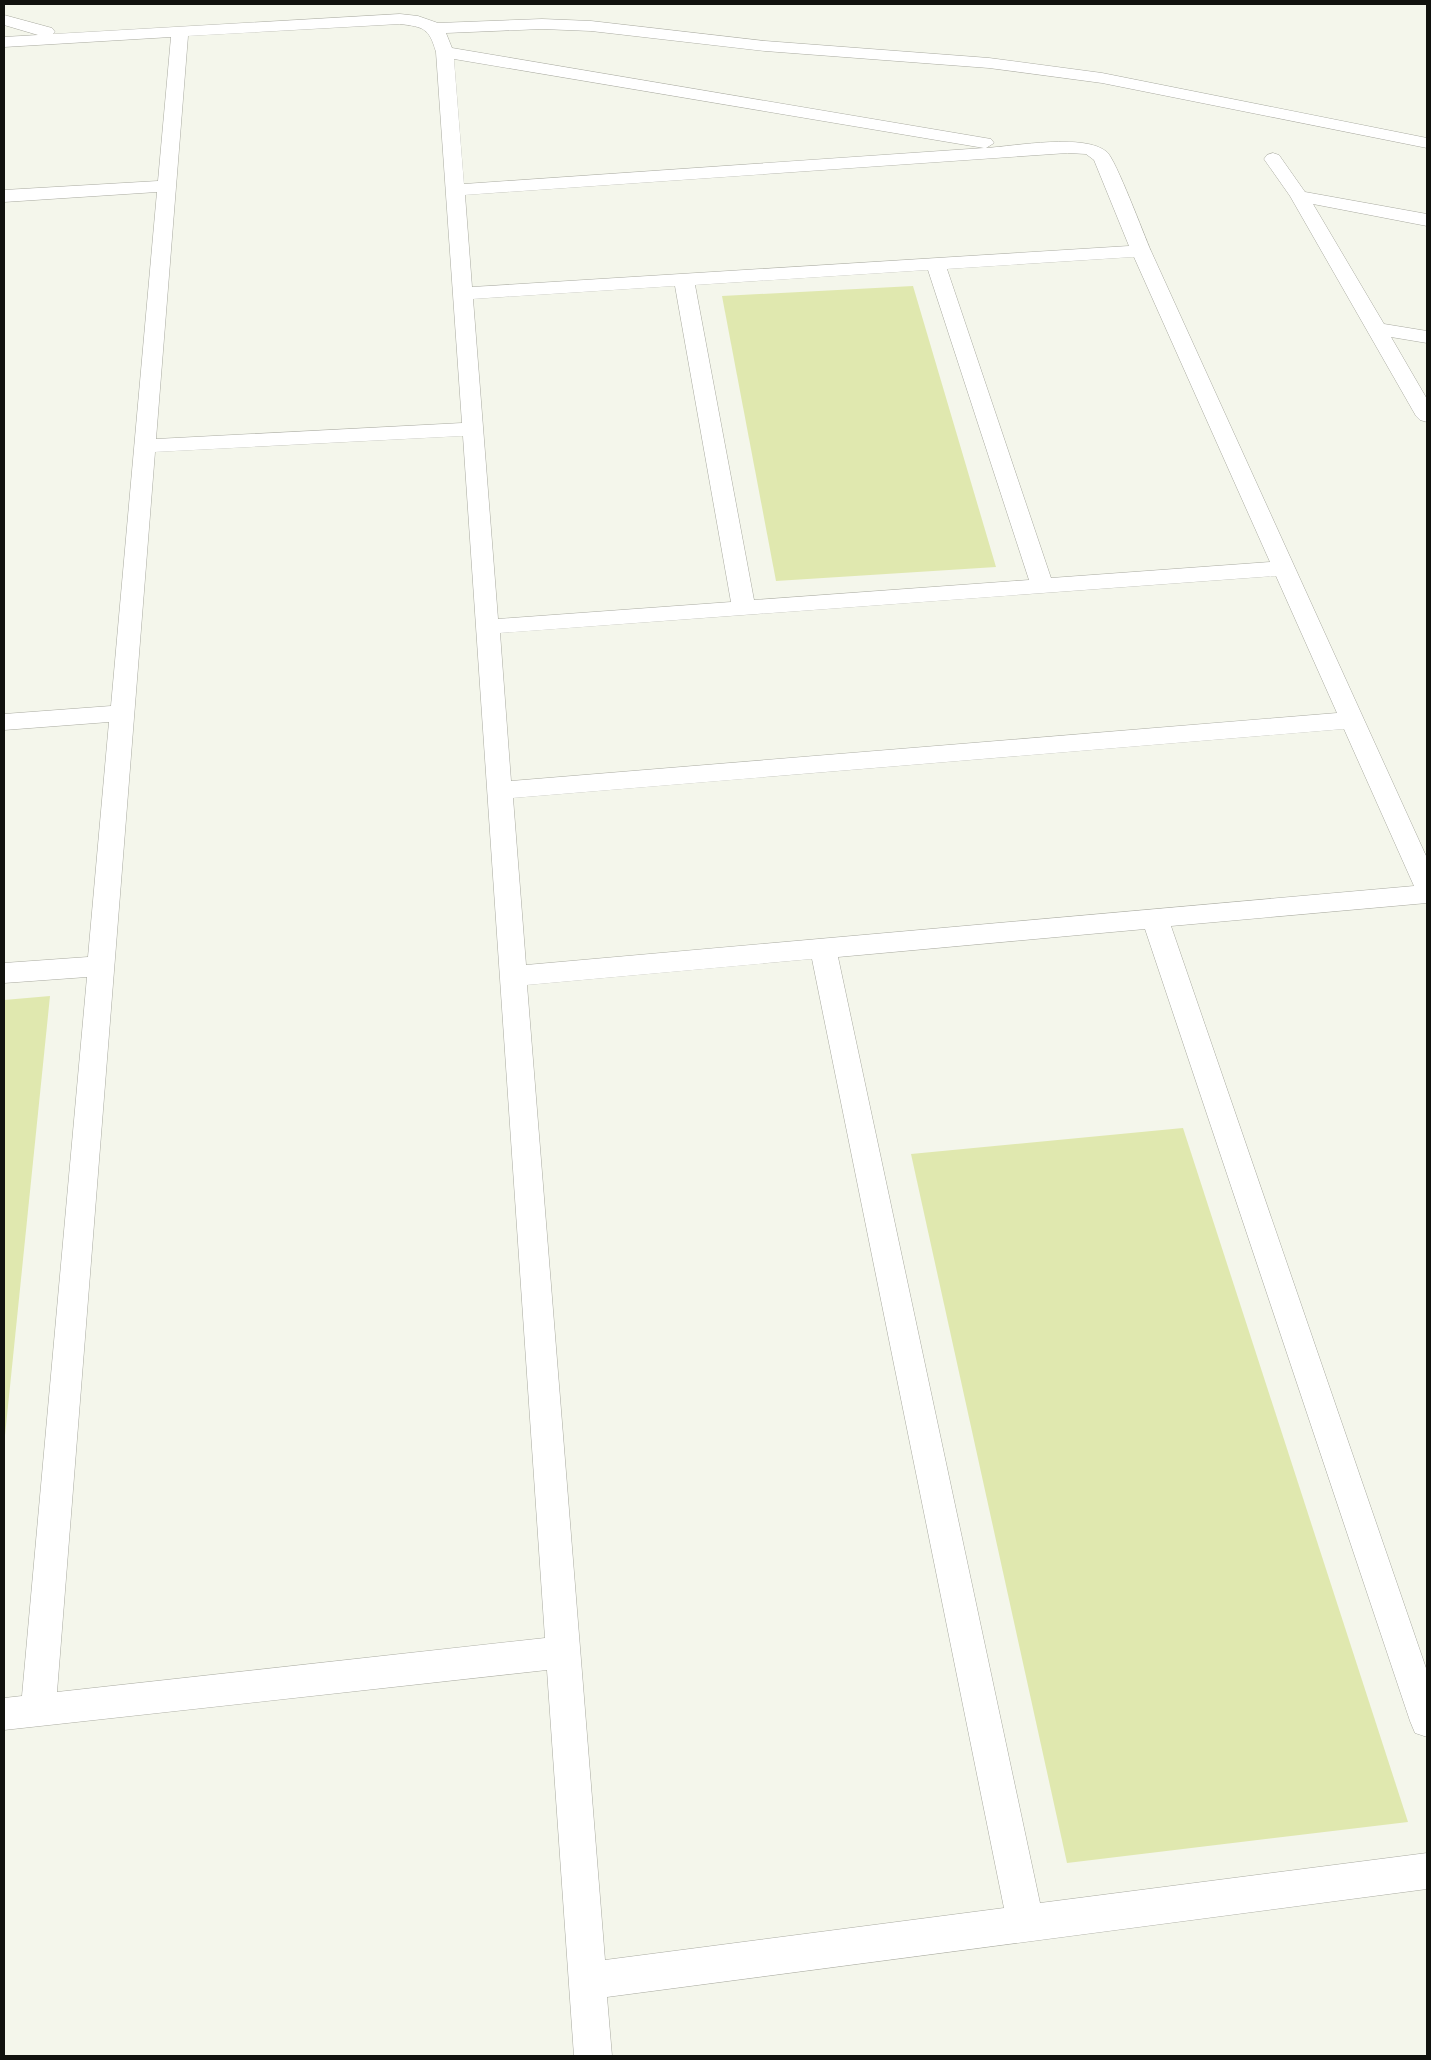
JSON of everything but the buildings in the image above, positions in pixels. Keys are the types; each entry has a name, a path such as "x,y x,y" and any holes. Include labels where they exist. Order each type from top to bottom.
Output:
{"street":[{"path":"4,42 400,19 423,21 440,40 455,190 593,2056"},
{"path":"4,20 66,38"},
{"path":"440,40 522,24 591,26 765,46 989,63 1102,78 1427,143"},
{"path":"38,1711 180,31"},
{"path":"440,40 1028,150"},
{"path":"455,190 1028,150 1090,149 1102,157 1141,251 1427,886"},
{"path":"1273,159 1299,196 1427,416"},
{"path":"4,196 167,186"},
{"path":"1299,196 1427,220"},
{"path":"462,294 1141,251"},
{"path":"936,264 1042,586"},
{"path":"684,280 744,608"},
{"path":"1377,329 1427,337"},
{"path":"145,446 472,429"},
{"path":"487,627 1284,568"},
{"path":"4,722 122,714"},
{"path":"499,791 1352,720"},
{"path":"513,976 1427,894"},
{"path":"1155,918 1427,1721"},
{"path":"823,948 1026,1923"},
{"path":"4,974 100,966"},
{"path":"4,1714 562,1652"},
{"path":"588,1981 1427,1871"}],"green space":[{"path":"913,286 996,567 776,581 722,296"},
{"path":"50,996 4,1445 4,1000"},
{"path":"1183,1128 1408,1822 1067,1863 911,1154"}]}
